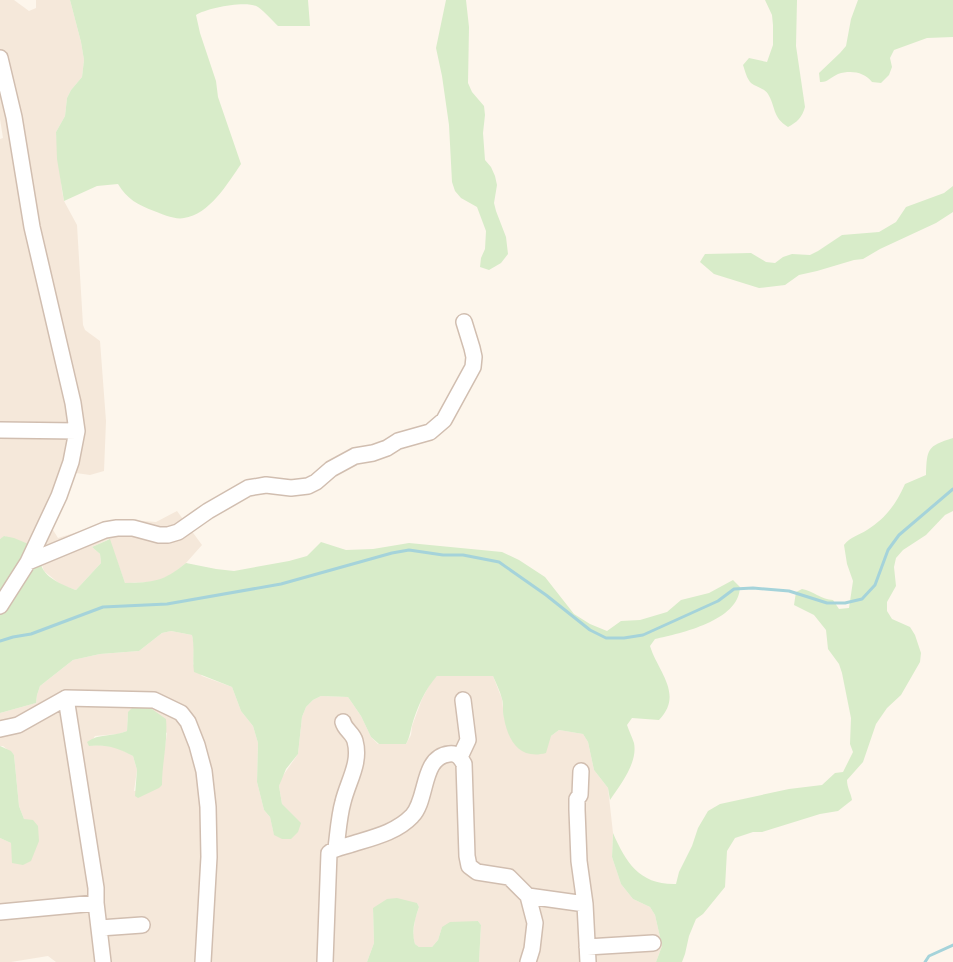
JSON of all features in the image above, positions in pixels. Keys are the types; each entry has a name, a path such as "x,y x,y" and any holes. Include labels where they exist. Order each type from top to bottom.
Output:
{"street":[{"path":"0,606 28,562 59,496 71,462 77,431 73,403 32,227 14,117 1,65"},
{"path":"28,562 105,530 133,528 159,535 178,532 208,511 248,488 266,485 291,488 308,486 316,482 331,469 355,456 373,453 386,448 398,440 430,432 444,420 473,367 474,357 464,322"},
{"path":"0,430 77,431"},
{"path":"66,698 96,888 103,962"},
{"path":"0,729 18,725 66,698 154,700 181,713 188,722 200,754 208,807 209,866 203,962"},
{"path":"460,757 468,740 463,700"},
{"path":"336,848 343,801 352,779 357,758 355,740 345,729 343,722"},
{"path":"325,962 328,857 331,851 389,832 411,818 420,803 427,775 437,758 447,754 454,754 460,757 464,764 467,856 469,866 477,872 509,876 528,896 534,923 532,949 528,962"},
{"path":"581,772 577,810 579,861 585,904 588,962"},
{"path":"528,896 585,904"},
{"path":"0,912 96,902"},
{"path":"100,928 142,926"},
{"path":"587,947 653,943"}],"shaded area":[{"path":"0,0 14,0 29,11 36,8 36,0 70,0 84,60 82,77 67,98 65,116 56,132 64,201 77,225 83,325 85,330 100,341 106,421 104,471 90,475 76,473 67,483 50,525 58,538 119,519 156,522 177,511 202,545 186,563 171,575 155,582 125,583 109,539 92,547 100,554 101,563 76,590 61,585 44,571 41,562 5,536 0,539 0,139 3,138 0,119"},
{"path":"171,631 192,635 194,645 193,664 202,676 232,687 241,711 253,726 258,743 257,782 264,810 270,817 274,834 282,804 279,786 282,777 298,754 302,717 306,707 313,700 321,696 348,697 361,716 371,737 378,744 406,744 411,735 412,726 422,699 431,682 437,676 493,676 502,699 504,718 551,736 559,730 583,734 588,742 594,770 608,788 613,833 612,857 621,884 633,899 650,907 655,915 662,946 656,962 479,962 481,925 478,921 442,927 438,940 432,947 419,947 415,944 413,936 419,907 417,903 373,908 374,943 367,962 56,962 48,956 0,962 0,838 11,843 12,848 28,821 24,819 19,806 14,755 3,746 0,746 0,713 36,703 40,686 73,660 100,654 139,651 162,633","holes":["128,712 167,733 162,766 162,785 134,791 137,770 133,756 116,747 89,746 95,736 118,734 127,731"]}],"green space":[{"path":"70,0 308,0 310,26 278,26 258,7 245,4 218,8 196,15 216,81 218,97 241,164 217,197 202,211 184,218 169,216 148,209 133,201 118,184 97,186 64,201 57,159 56,132 65,116 67,98 82,77 84,60"},
{"path":"446,0 466,0 469,27 468,83 472,92 484,106 485,160 495,176 497,185 494,203 506,237 508,254 501,263 489,270 480,267 485,249 486,231 477,207 461,198 455,191 452,182 449,125 436,48"},
{"path":"765,0 797,0 796,46 805,107 799,119 788,127 777,116 766,92 750,81 743,65 749,58 767,62 773,45 772,15"},
{"path":"858,0 953,0 953,37 927,38 894,50 890,58 892,67 889,75 881,83 872,82 861,74 852,72 838,74 827,81 820,82 819,73 846,46 851,19"},
{"path":"953,186 953,212 936,223 863,259 799,275 785,285 759,288 714,274 700,262 705,254 751,253 766,262 775,263 783,257 792,254 810,255 842,235 879,232 896,222 906,207 944,193"},
{"path":"953,438 953,511 945,515 926,535 903,550 896,558 894,567 896,586 887,602 887,611 892,619 910,627 915,635 921,653 920,662 901,695 887,708 876,724 863,762 847,780 852,800 838,811 820,814 762,832 753,832 735,838 727,851 725,887 703,914 696,919 682,962 656,962 662,946 655,915 650,907 633,899 621,884 612,857 613,833 623,854 636,870 653,881 676,884 679,872 692,846 698,828 708,811 720,804 789,789 822,785 835,773 843,772 853,752 850,744 851,718 842,673 839,664 828,649 826,630 814,615 794,605 796,592 802,589 806,590 825,599 833,600 839,609 849,608 853,581 847,564 844,545 874,525 885,515 898,498 905,484 926,475 928,454 933,446"},
{"path":"4,536 14,538 45,551 41,563 45,573 76,590 101,563 100,554 92,547 110,539 125,583 158,580 171,574 186,563 234,571 289,561 307,556 321,542 346,550 373,549 409,543 502,552 519,560 545,577 574,614 590,624 607,631 621,621 640,620 667,612 681,600 709,593 733,580 740,587 737,599 730,609 720,617 693,629 655,639 650,646 667,683 669,701 666,710 659,720 632,718 627,725 635,751 631,766 610,800 608,788 594,770 588,742 583,734 559,730 551,736 546,753 529,754 522,751 512,741 503,716 502,699 493,676 437,676 422,699 406,744 379,744 371,737 361,716 348,697 321,696 313,700 306,707 302,717 298,754 286,769 279,786 282,804 301,823 298,832 291,839 282,839 274,835 270,817 264,810 257,782 258,743 253,726 241,711 232,687 194,672 192,635 171,631 162,633 139,651 100,654 73,660 40,686 36,703 0,713 0,539"},
{"path":"135,705 149,707 166,719 162,785 138,798 135,796 137,770 133,756 112,747 89,746 87,742 96,737 127,731 128,712"},
{"path":"0,746 11,751 14,755 19,806 24,819 33,820 38,826 39,841 31,861 23,865 12,863 11,843 0,838"},
{"path":"397,898 417,903 419,907 413,934 415,944 419,947 432,947 438,940 442,927 450,922 478,921 481,925 479,962 367,962 374,943 373,908 387,899"}],"waterway":[{"path":"0,641 31,634 103,607 167,604 281,584 409,550 443,555 463,555 499,562 546,595 590,630 606,638 643,635 718,601 734,589 753,588 789,591 827,603 845,603 862,599 875,585 888,550 899,535 953,489"},
{"path":"925,962 929,956 953,945"}]}
